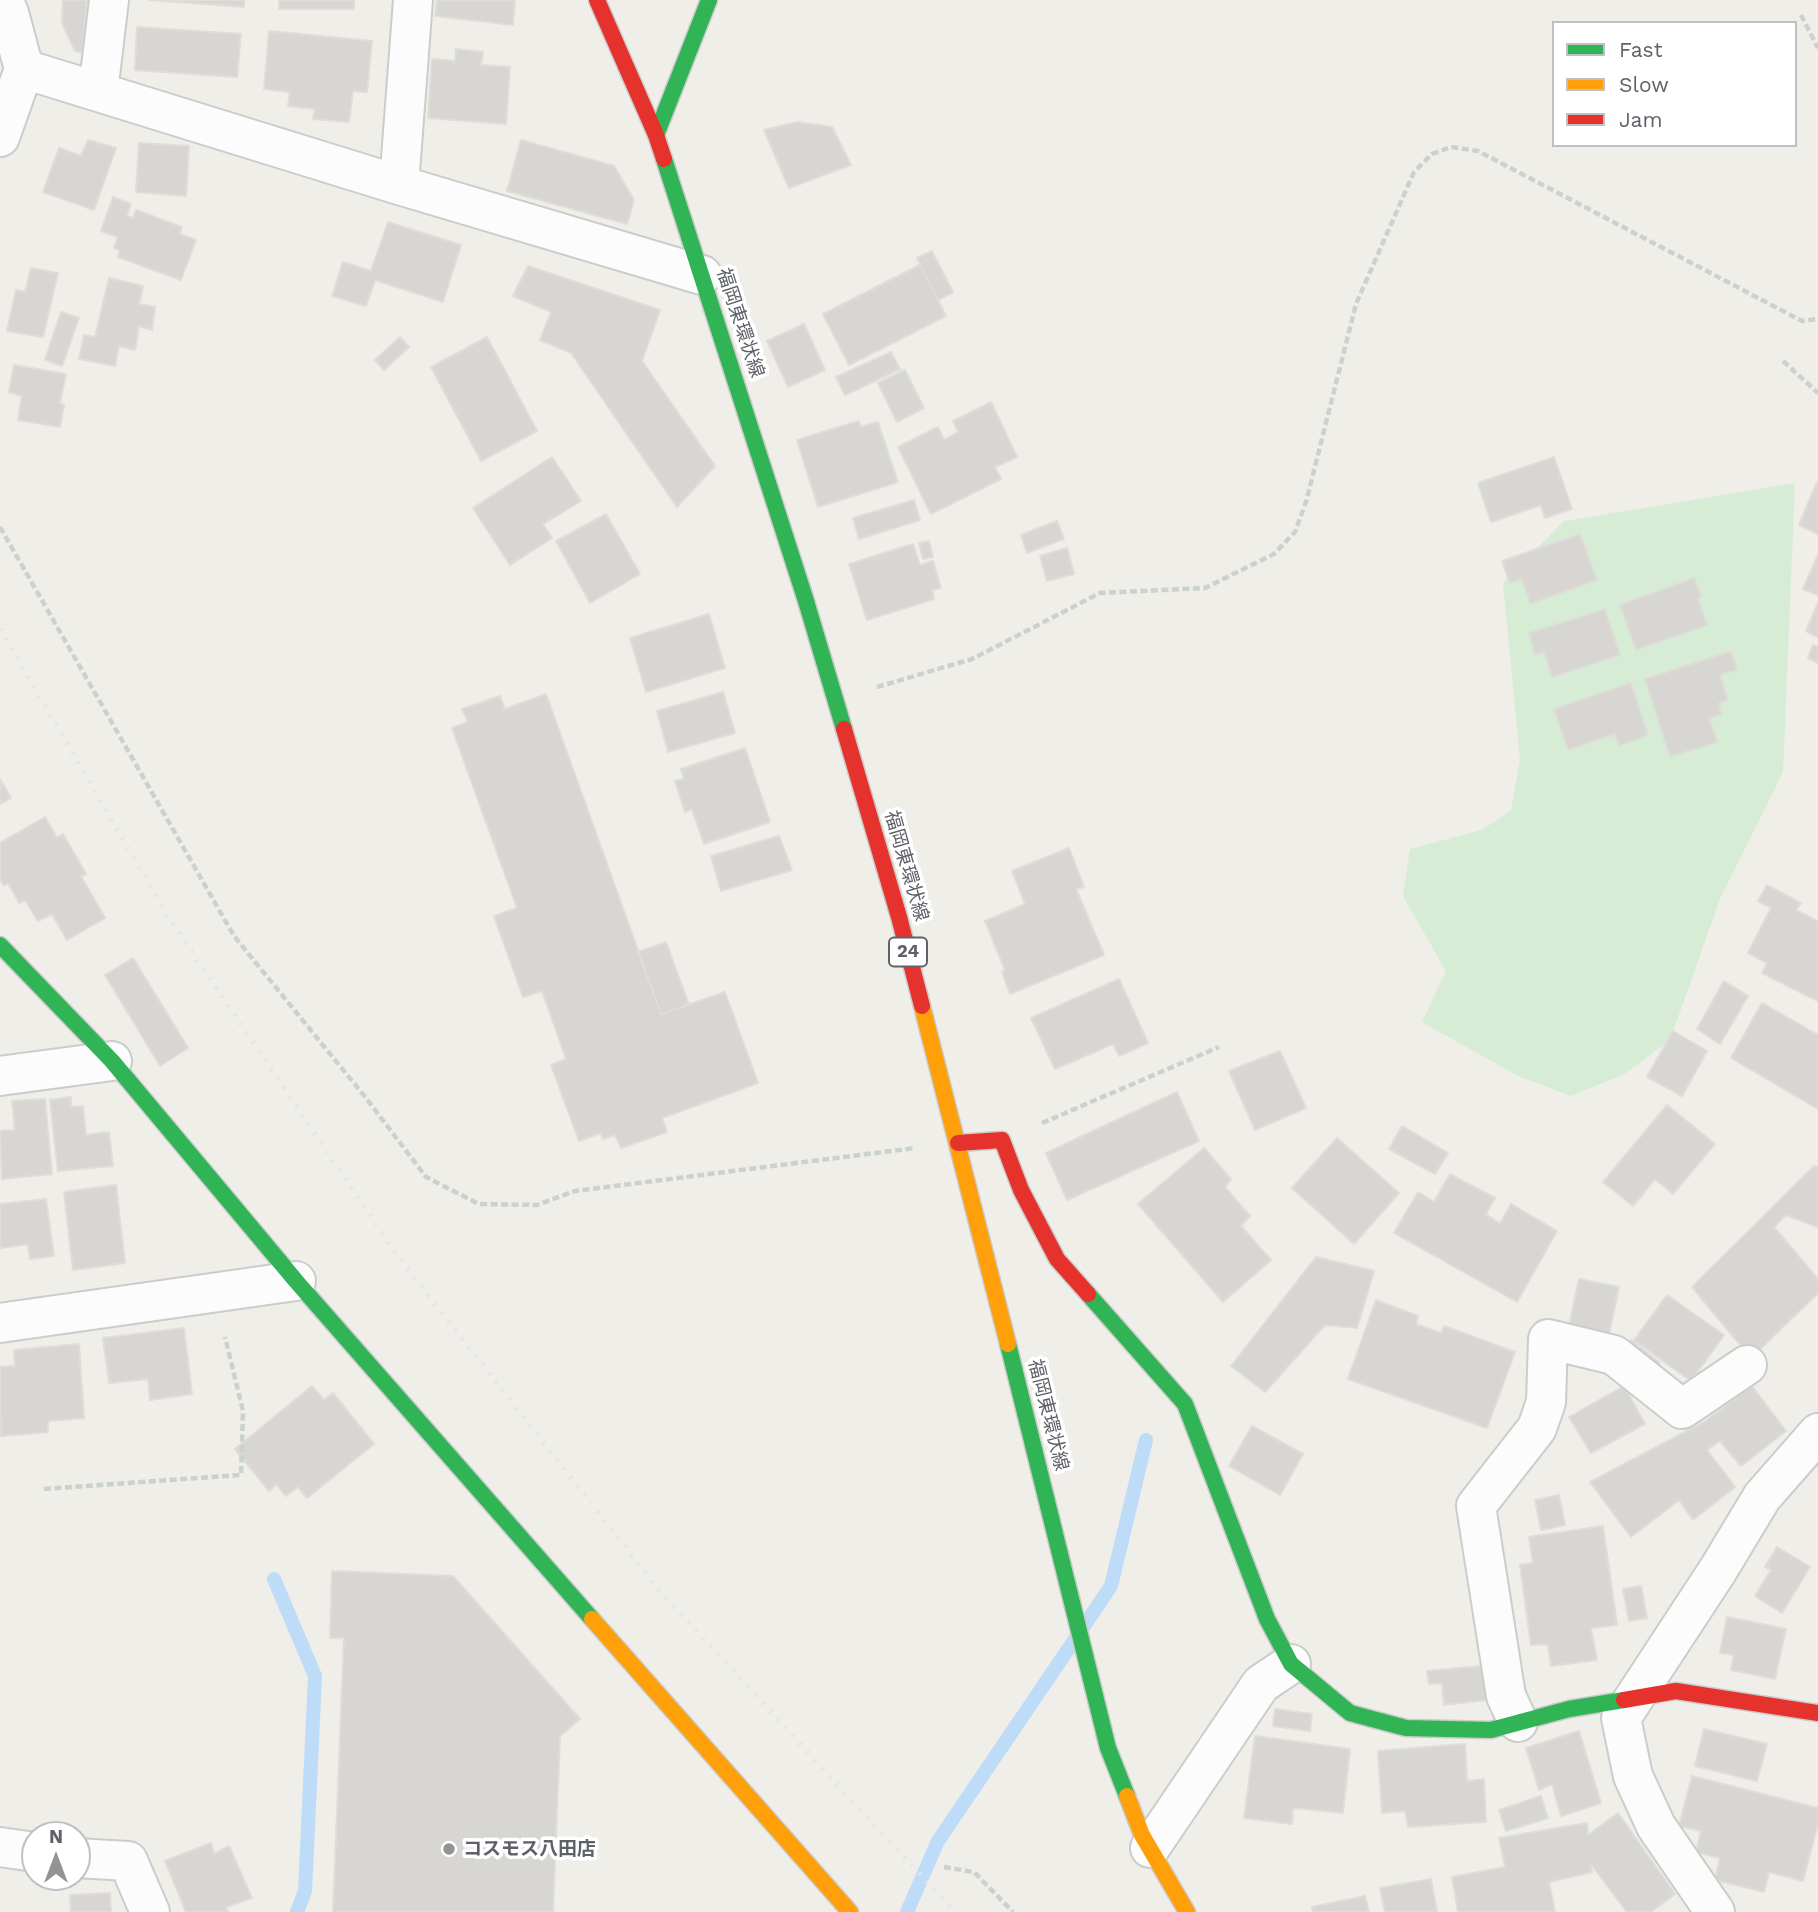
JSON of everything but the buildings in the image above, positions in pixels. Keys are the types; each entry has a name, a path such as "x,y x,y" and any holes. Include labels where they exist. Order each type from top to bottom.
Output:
{"street":[{"path":"0,137 24,69 3,0"},
{"path":"98,92 108,0"},
{"path":"399,185 413,0"},
{"name":"福岡東環状線","path":"597,0 656,135 835,699 899,917 1108,1748 1142,1835 1187,1912"},
{"path":"656,135 709,0"},
{"path":"24,69 702,275"},
{"path":"0,945 112,1062 296,1281 850,1912"},
{"path":"0,1076 112,1062"},
{"path":"958,1143 1002,1140 1021,1190 1057,1259 1185,1404 1267,1619 1291,1664 1350,1713 1406,1728 1491,1730 1569,1709 1676,1691 1818,1713"},
{"path":"0,1322 296,1281"},
{"path":"1518,1722 1506,1696 1476,1506 1537,1428 1546,1402 1548,1339 1614,1355 1682,1409 1747,1365"},
{"path":"1715,1912 1656,1826 1633,1776 1621,1718 1718,1570 1762,1497 1818,1433"},
{"path":"1150,1848 1261,1684 1291,1664"},
{"path":"0,1847 21,1850"},
{"path":"91,1859 128,1861 150,1912"}],"path":[{"path":"1801,15 1818,48"},
{"path":"835,699 972,659 1100,593 1205,587 1274,554 1295,532 1306,502 1356,304 1414,172 1432,154 1441,150 1451,147 1478,151 1802,321 1818,319"},
{"path":"1783,361 1818,393"},
{"path":"0,527 234,936 366,1098 426,1177 479,1204 537,1205 575,1191 958,1143"},
{"path":"1002,1140 1219,1047"},
{"path":"44,1489 241,1475 243,1411 214,1292"},
{"path":"944,1867 974,1872 1013,1912"}],"green space":[{"path":"1795,483 1783,772 1720,899 1670,1040 1624,1074 1571,1096 1518,1076 1422,1022 1446,971 1403,896 1410,849 1482,830 1511,810 1520,760 1503,583 1564,521"}],"waterway":[{"path":"907,1912 938,1841 1111,1586 1146,1440"},
{"path":"274,1579 315,1676 305,1891 297,1912"}],"railway":[{"path":"0,629 169,918 399,1258 662,1594 955,1912"}],"traffic: fast":[{"path":"656,135 709,0"},
{"path":"664,159 806,601 844,729"},
{"path":"0,945 112,1061 296,1281 592,1619"},
{"path":"1088,1294 1185,1404 1267,1619 1291,1664 1350,1713 1406,1728 1491,1730 1569,1709 1624,1700"},
{"path":"1008,1344 1108,1748 1127,1796"}],"traffic: slow":[{"path":"922,1006 1008,1344"},
{"path":"592,1619 850,1912"},
{"path":"1127,1796 1142,1835 1187,1912"}],"traffic: jam":[{"path":"597,0 664,159"},
{"path":"844,729 922,1006"},
{"path":"958,1143 1002,1140 1021,1190 1057,1259 1088,1294"},
{"path":"1624,1700 1676,1691 1818,1713"}],"place":[{"name":"コスモス八田店","path":"449,1849"}]}
